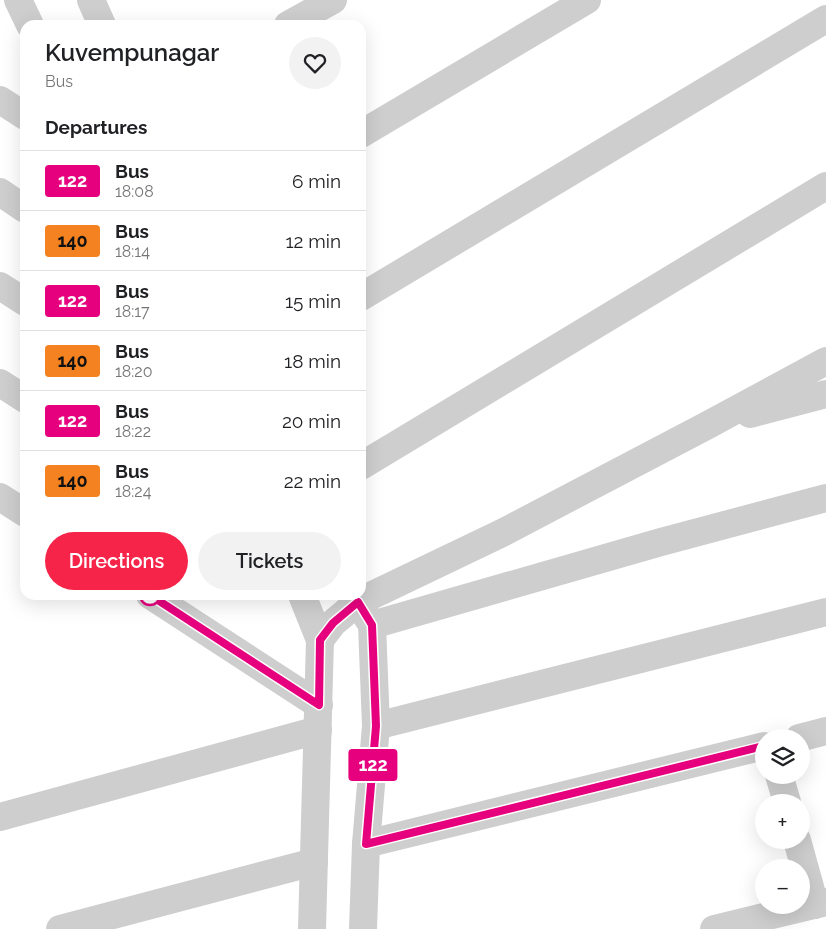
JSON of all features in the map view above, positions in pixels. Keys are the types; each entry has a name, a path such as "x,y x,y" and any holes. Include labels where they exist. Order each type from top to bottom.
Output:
{"street":[{"path":"18,0 28,20"},
{"path":"297,20 333,0"},
{"path":"366,131 587,0"},
{"path":"366,293 826,19"},
{"path":"0,100 20,113"},
{"path":"366,463 826,186"},
{"path":"0,192 20,206"},
{"path":"0,286 20,299"},
{"path":"366,594 502,533 826,361"},
{"path":"0,383 20,396"},
{"path":"706,426 826,394"},
{"path":"0,497 20,510"},
{"path":"372,625 661,542 826,498"},
{"path":"157,600 318,718"},
{"path":"304,600 320,640 312,929"},
{"path":"320,640 354,600"},
{"path":"357,600 372,625 376,726 366,844 363,929"},
{"path":"376,726 826,612"},
{"path":"0,817 318,718"},
{"path":"810,735 826,731"},
{"path":"366,844 755,748"},
{"path":"714,929 820,903 800,849"},
{"path":"60,929 314,862"}],"bus line":[{"name":"122","path":"158,600 319,705 320,640 333,623 358,602 372,625 376,726 366,844 755,748"}]}
